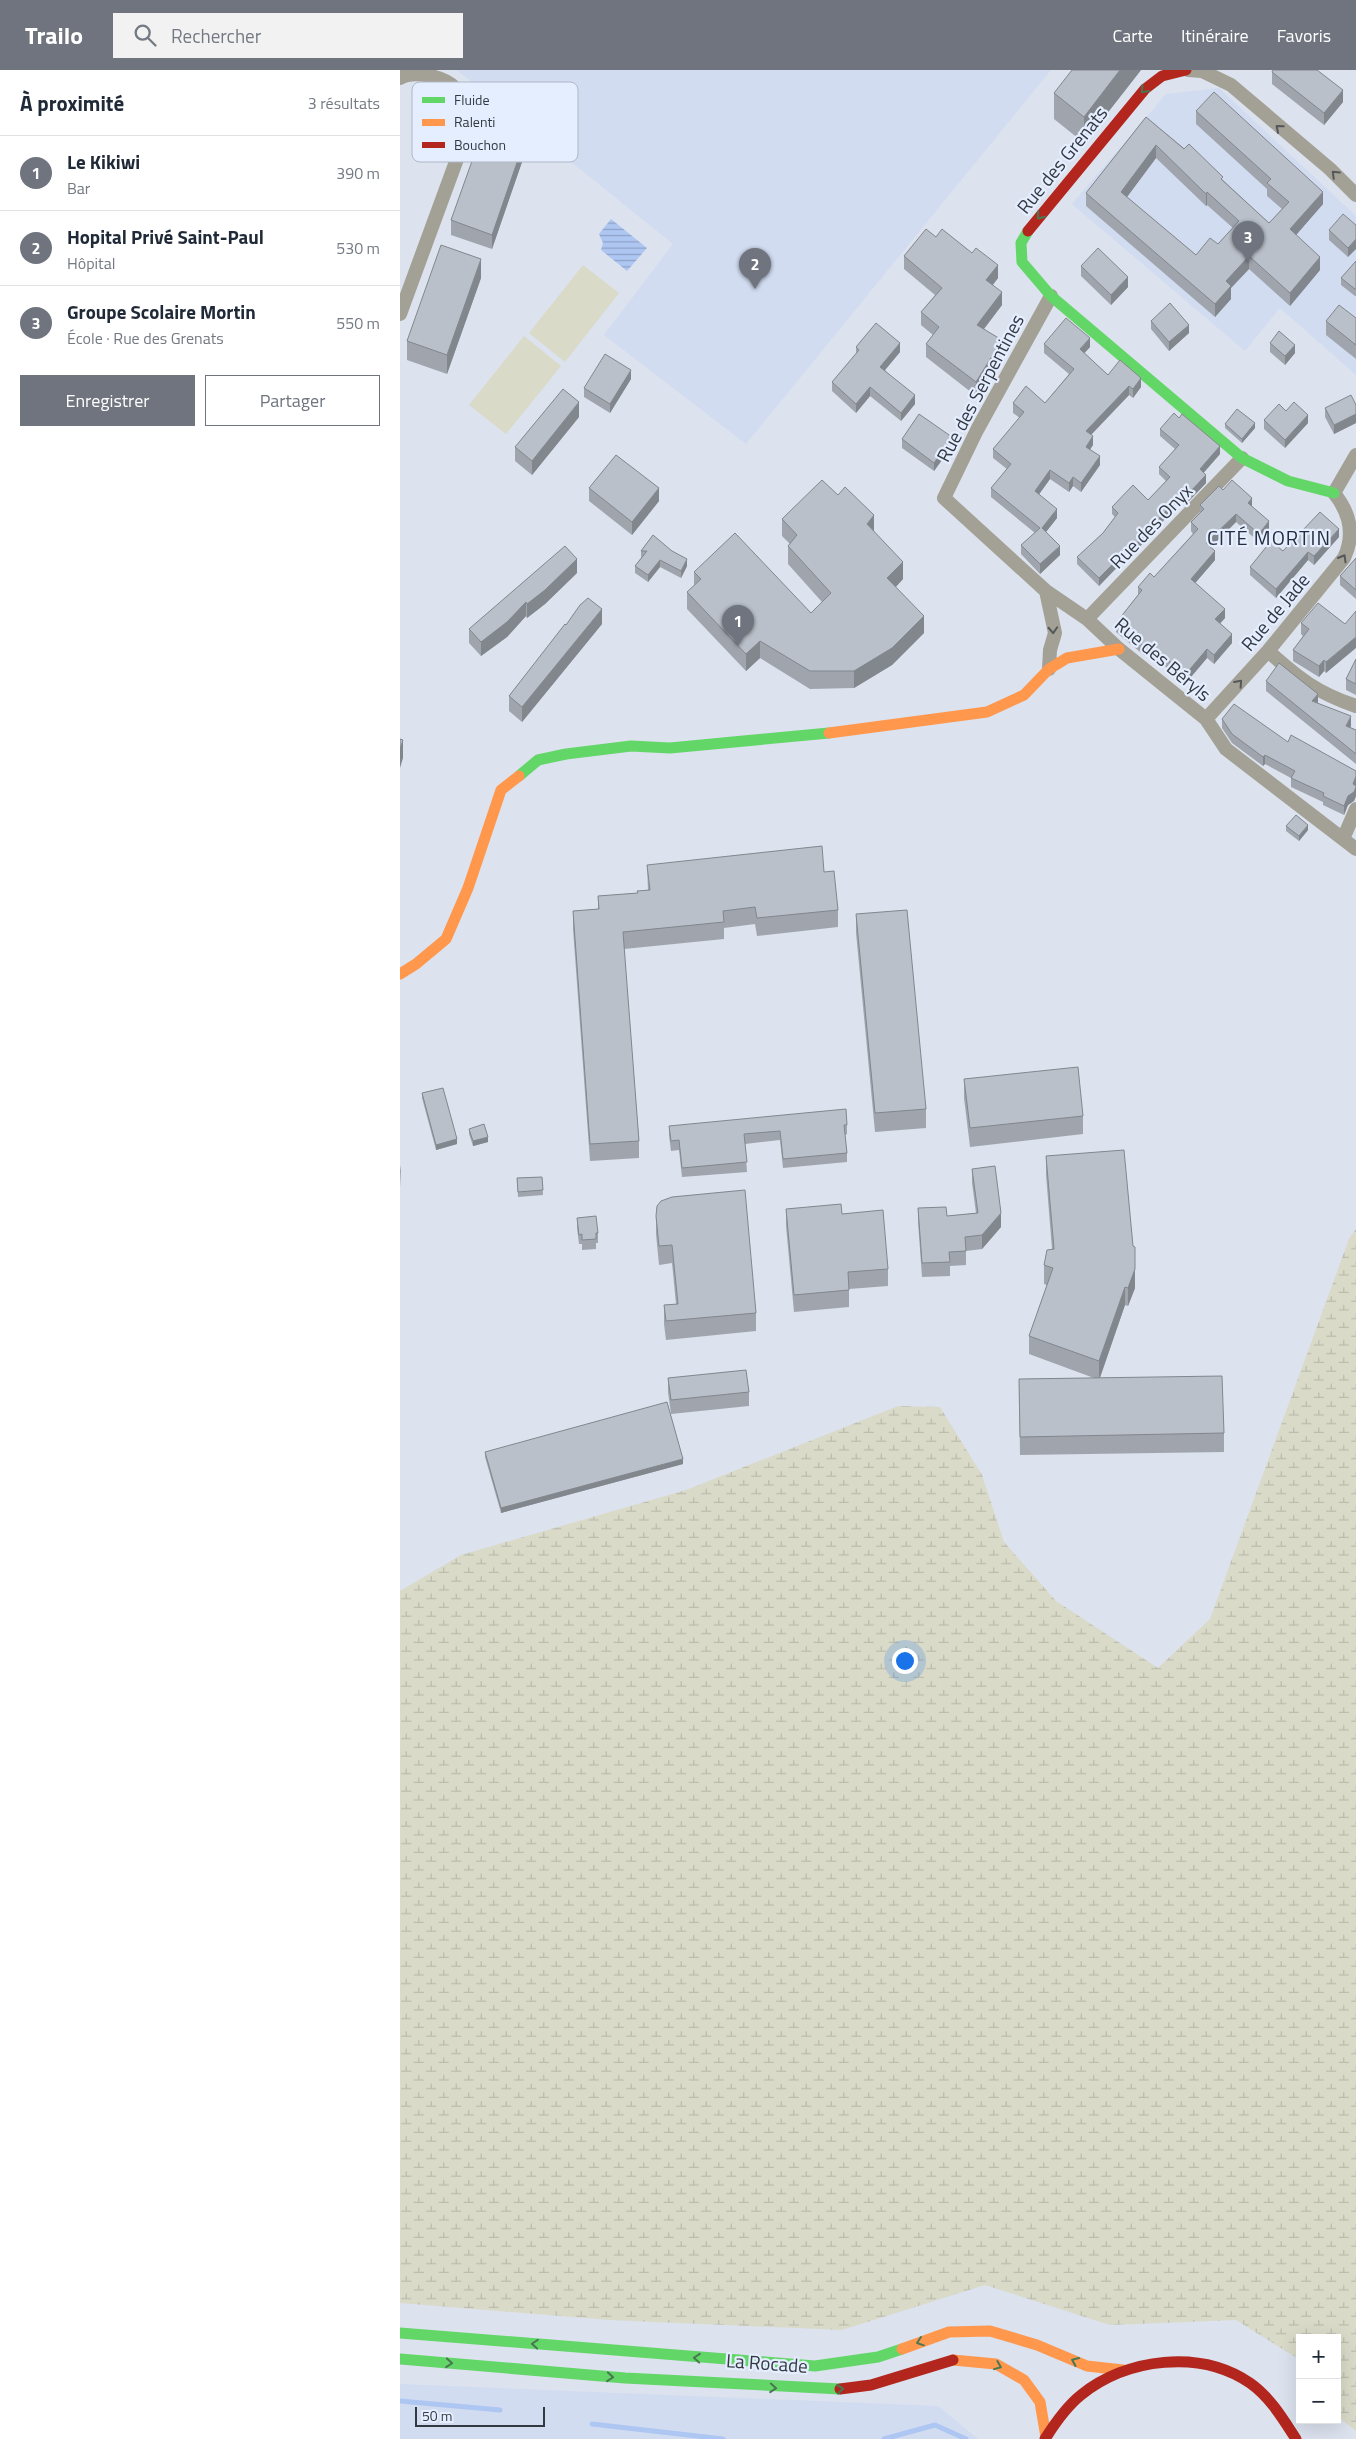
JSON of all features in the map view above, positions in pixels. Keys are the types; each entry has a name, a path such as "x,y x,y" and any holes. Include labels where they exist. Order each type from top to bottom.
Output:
{"main road":[{"name":"Rue des Grenats","path":"1187,70 1164,74 1152,81 1025,234 1021,244 1022,262 1051,296 1242,458 1288,481 1334,493"},
{"path":"400,974 416,964 446,939 468,888 501,790 538,760 566,754 631,746 670,748 797,736 987,712 1024,695 1049,669 1067,658 1118,649"},
{"name":"La Rocade","path":"400,2333 815,2366 878,2357 949,2332 990,2331 1038,2345 1087,2366 1123,2370"},
{"name":"La Rocade","path":"400,2359 635,2379 836,2390 871,2385 956,2359 996,2364 1024,2380 1040,2402 1045,2438"},
{"path":"1045,2438 1068,2406 1094,2385 1123,2370 1150,2362 1197,2363 1242,2378 1278,2408 1296,2439"}],"street":[{"name":"Rue des Grenats","path":"1187,70 1202,71 1230,85 1330,169 1356,195"},
{"path":"400,78 403,75 419,74 437,76 446,82"},
{"path":"400,314 456,162"},
{"name":"Rue des Serpentines","path":"944,498 982,422 1051,296"},
{"path":"1334,493 1356,455"},
{"name":"Rue des Onyx","path":"1086,619 1242,458"},
{"name":"Rue de Jade","path":"1206,719 1268,651 1338,566 1348,549 1350,540 1349,522 1346,511 1334,493"},
{"name":"Rue des Béryls","path":"944,498 1046,591 1086,619 1118,649 1206,719 1226,749 1356,849"},
{"path":"1046,591 1055,633 1050,650 1049,669"},
{"path":"1268,651 1299,678 1321,693 1356,706"},
{"path":"1343,839 1356,810"}],"shaded area":[{"path":"457,70 1051,70 746,444 604,335 673,244 571,162 578,162 578,82 472,82"},
{"path":"1219,88 1356,216 1356,375 1280,308 1245,351 1072,204 1166,94"},
{"path":"400,2384 938,2406 978,2439 400,2439"}],"green space":[{"path":"583,265 619,293 565,362 529,333"},
{"path":"524,336 561,366 506,434 469,405"},
{"path":"1356,1229 1356,2431 1341,2419 1341,2334 1296,2334 1296,2358 1236,2320 1110,2325 985,2285 842,2330 610,2320 400,2303 400,1591 461,1555 686,1490 898,1406 940,1407 982,1475 1004,1542 1056,1601 1158,1668 1210,1619 1349,1239"}],"water":[{"path":"611,219 647,248 627,271 601,250 603,243 599,234"}],"building":[{"path":"1072,70 1120,70 1084,117 1054,93"},
{"path":"1273,70 1317,70 1343,90 1324,113 1272,72"},
{"path":"1214,92 1323,192 1290,229 1320,257 1290,293 1249,256 1226,281 1231,286 1215,304 1086,193 1146,117 1184,149 1189,144 1223,177 1221,179 1269,223 1289,202 1267,183 1271,179 1196,111","holes":["1156,145 1206,194 1207,192 1239,221 1218,244 1210,238 1196,255 1121,192"]},
{"path":"472,162 517,162 492,235 451,220"},
{"path":"1343,214 1356,225 1356,239 1348,248 1329,230"},
{"path":"926,229 936,237 942,229 972,253 976,248 998,265 986,280 1002,292 977,325 1002,340 976,382 926,344 939,327 921,312 942,288 904,256"},
{"path":"441,245 481,259 447,355 407,341"},
{"path":"1098,248 1128,277 1111,295 1081,266"},
{"path":"1356,261 1356,289 1355,289 1341,278"},
{"path":"1170,303 1189,325 1169,342 1151,321"},
{"path":"1339,305 1356,318 1356,345 1326,321"},
{"path":"1066,318 1090,338 1080,349 1108,375 1120,360 1141,378 1133,389 1129,386 1086,431 1093,436 1086,447 1100,456 1081,483 1073,477 1069,483 1050,470 1035,491 1057,509 1042,528 1060,546 1040,564 1021,545 1040,528 991,488 1011,464 993,449 1024,412 1013,403 1026,386 1045,403 1074,369 1044,344"},
{"path":"876,323 900,343 880,367 915,395 901,413 870,387 856,404 832,382 859,350 856,347"},
{"path":"1279,331 1295,345 1285,356 1270,343"},
{"path":"605,354 631,370 610,404 584,388"},
{"path":"563,389 579,402 532,461 515,447"},
{"path":"1351,395 1356,405 1356,414 1334,425 1325,408"},
{"path":"1294,402 1308,415 1285,440 1264,420 1279,404 1286,411"},
{"path":"1237,409 1255,423 1242,439 1225,424"},
{"path":"1174,413 1179,418 1182,414 1220,446 1200,469 1206,475 1188,494 1184,491 1133,547 1127,550 1099,578 1077,557 1103,533 1118,513 1112,507 1133,485 1148,500 1170,477 1159,467 1179,445 1160,429"},
{"path":"919,414 952,437 934,463 902,439"},
{"path":"616,455 659,488 632,522 589,488"},
{"path":"822,480 838,495 845,487 874,515 867,524 903,562 887,578 924,616 892,648 854,671 810,671 760,641 746,654 687,592 701,579 694,572 735,533 811,613 831,593 788,546 797,535 782,519"},
{"path":"1232,480 1252,498 1248,503 1269,521 1259,534 1236,514 1206,543 1215,551 1191,579 1225,609 1215,619 1232,634 1214,655 1207,649 1185,675 1150,644 1145,647 1116,623 1142,590 1138,587 1150,573 1154,577 1198,529 1191,522 1204,509 1200,505 1219,486 1223,490"},
{"path":"1320,512 1339,529 1314,556 1308,552 1276,589 1250,567 1271,541 1283,551"},
{"path":"653,535 672,551 687,559 681,571 660,560 648,575 635,566 647,551 641,551"},
{"path":"565,546 577,559 545,590 527,604 526,602 507,622 481,642 469,629"},
{"path":"1356,558 1356,590 1340,576"},
{"path":"588,598 602,609 522,707 509,696 580,605"},
{"path":"1318,603 1345,624 1356,611 1356,637 1326,662 1324,660 1319,666 1293,650 1309,629 1301,623"},
{"path":"1356,659 1356,684 1346,679"},
{"path":"1279,663 1318,694 1312,701 1351,716 1346,726 1356,730 1356,754 1266,681"},
{"path":"1234,704 1288,742 1291,735 1356,771 1353,784 1356,787 1354,792 1348,796 1344,806 1323,796 1324,793 1291,778 1295,771 1265,755 1263,757 1232,734 1222,719"},
{"path":"1296,815 1308,825 1299,836 1286,826"},
{"path":"822,846 824,872 834,871 838,910 757,918 755,907 723,911 724,922 623,932 639,1141 590,1144 573,911 599,909 598,896 638,893 637,891 650,890 647,865"},
{"path":"907,910 926,1109 875,1113 856,914"},
{"path":"1078,1067 1083,1116 970,1128 964,1079"},
{"path":"443,1088 457,1139 436,1145 422,1093"},
{"path":"846,1109 847,1125 844,1125 847,1153 783,1159 780,1131 744,1134 747,1162 682,1168 679,1140 671,1141 669,1126"},
{"path":"484,1124 488,1137 473,1141 469,1129"},
{"path":"1124,1150 1133,1246 1135,1247 1135,1269 1128,1288 1125,1287 1099,1361 1029,1336 1053,1268 1044,1265 1047,1250 1054,1249 1046,1156"},
{"path":"995,1166 1001,1213 982,1235 965,1237 966,1251 949,1252 950,1262 922,1263 918,1208 946,1207 947,1216 978,1213 972,1169"},
{"path":"542,1177 543,1190 518,1192 517,1178"},
{"path":"745,1190 756,1313 666,1321 664,1305 678,1304 672,1245 659,1246 657,1206 661,1201 672,1197"},
{"path":"841,1204 842,1214 883,1210 888,1269 848,1272 849,1290 794,1295 786,1209"},
{"path":"596,1216 598,1233 596,1233 596,1239 582,1240 582,1234 579,1235 577,1218"},
{"path":"746,1370 749,1392 671,1400 668,1378"},
{"path":"1222,1376 1224,1433 1020,1437 1019,1379"},
{"path":"667,1402 683,1459 501,1508 485,1452"}],"waterway":[{"path":"400,2401 500,2410"},
{"path":"592,2424 723,2439"},
{"path":"884,2439 935,2425 966,2439"}],"traffic: fast":[{"path":"1028,231 1021,243 1022,262 1051,296 1242,458 1288,481 1334,493"},
{"path":"519,776 538,760 566,754 631,746 670,748 829,733"},
{"path":"400,2333 815,2366 878,2357 902,2349"},
{"path":"400,2359 625,2378 840,2389"}],"traffic: slow":[{"path":"829,733 987,712 1024,695 1049,669 1067,658 1119,649"},
{"path":"400,974 416,964 446,939 468,888 501,790 519,776"},
{"path":"902,2349 949,2332 990,2331 1037,2345 1087,2366 1123,2370"},
{"path":"953,2360 996,2364 1024,2380 1040,2402 1046,2437"}],"traffic: jam":[{"path":"1028,231 1145,89 1162,76 1186,70"},
{"path":"840,2389 871,2385 953,2360"},
{"path":"1045,2439 1070,2405 1099,2382 1142,2366 1164,2362 1187,2362 1209,2365 1230,2372 1250,2383 1270,2402 1296,2439"}],"place":[{"name":"Groupe Scolaire Mortin","path":"1248,262"},
{"name":"Hopital Privé Saint-Paul","path":"755,289"},
{"name":"Le Kikiwi","path":"738,646"}],"district":[{"name":"CITÉ MORTIN","path":"1269,538"}]}
